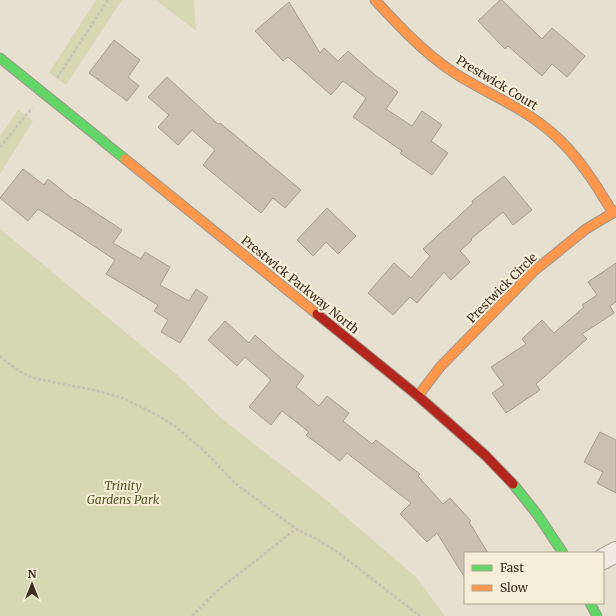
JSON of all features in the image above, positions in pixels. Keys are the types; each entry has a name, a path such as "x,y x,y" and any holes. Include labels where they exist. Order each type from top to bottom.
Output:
{"street":[{"name":"Prestwick Court","path":"375,0 418,46 452,72 521,110 551,132 575,157 615,212"},
{"name":"Prestwick Parkway North","path":"0,58 418,396 484,455 512,484 541,518 562,552"},
{"name":"Prestwick Circle","path":"418,396 440,367 534,271 586,229 615,212"},
{"path":"604,558 616,552"},
{"path":"591,604 597,616"}],"path":[{"path":"56,79 108,0"},
{"path":"0,148 34,106"},
{"path":"0,356 9,364 33,378 98,391 123,398 159,416 182,432 235,483 296,529 336,551 420,616"},
{"path":"192,616 216,591 296,529"}],"green space":[{"path":"96,0 122,0 66,85 49,73"},
{"path":"156,0 194,0 196,31"},
{"path":"18,110 33,121 0,174 0,136"},
{"name":"Trinity Gardens Park","path":"0,229 176,374 221,418 325,499 416,577 445,616 0,616"}],"building":[{"path":"500,0 502,0 542,39 552,28 585,56 567,77 552,64 542,76 508,46 505,49 478,21"},
{"path":"289,2 320,53 324,48 338,61 348,51 375,75 398,92 386,109 412,126 422,111 442,125 431,141 448,153 432,175 400,153 402,151 353,117 366,98 343,81 331,95 288,57 283,61 255,31"},
{"path":"114,40 140,60 128,77 139,86 127,101 89,73"},
{"path":"167,77 218,124 220,123 301,190 285,208 273,198 261,213 203,165 215,150 192,130 178,145 158,127 169,115 148,97"},
{"path":"23,169 44,185 48,179 74,200 75,199 122,230 113,243 141,259 145,252 170,267 160,285 189,301 196,289 208,297 180,343 161,332 168,320 154,311 158,305 106,274 115,260 38,209 28,221 0,198"},
{"path":"504,176 532,210 513,225 503,212 471,239 472,240 460,251 470,262 451,280 444,272 417,303 410,297 393,315 368,293 394,263 411,278 430,256 423,249 473,203 472,201"},
{"path":"327,208 356,236 338,254 326,242 313,256 297,240"},
{"path":"616,263 616,302 610,306 614,313 582,334 587,339 536,384 540,390 506,413 492,393 504,385 491,367 526,344 522,339 542,320 554,333 584,307 582,305 597,295 588,282"},
{"path":"225,321 249,343 255,335 304,376 296,387 319,406 327,396 349,413 343,421 372,444 376,440 420,474 418,476 443,504 450,498 471,521 469,522 487,552 464,552 464,576 437,533 427,542 400,514 411,503 347,453 340,461 306,435 309,432 282,411 271,425 249,407 271,380 245,357 237,366 208,340"},
{"path":"600,432 616,440 616,493 597,483 603,472 584,462"}],"traffic: fast":[{"path":"0,58 125,159"},
{"path":"513,484 537,514 562,552"},
{"path":"591,604 597,616"}],"traffic: slow":[{"path":"375,0 412,38 442,64 465,80 528,115 551,132 577,159 613,213"},
{"path":"125,159 317,314"},
{"path":"418,396 440,367 534,271 586,229 616,211"}],"traffic: jam":[{"path":"317,314 418,396 485,455 513,484"}]}
